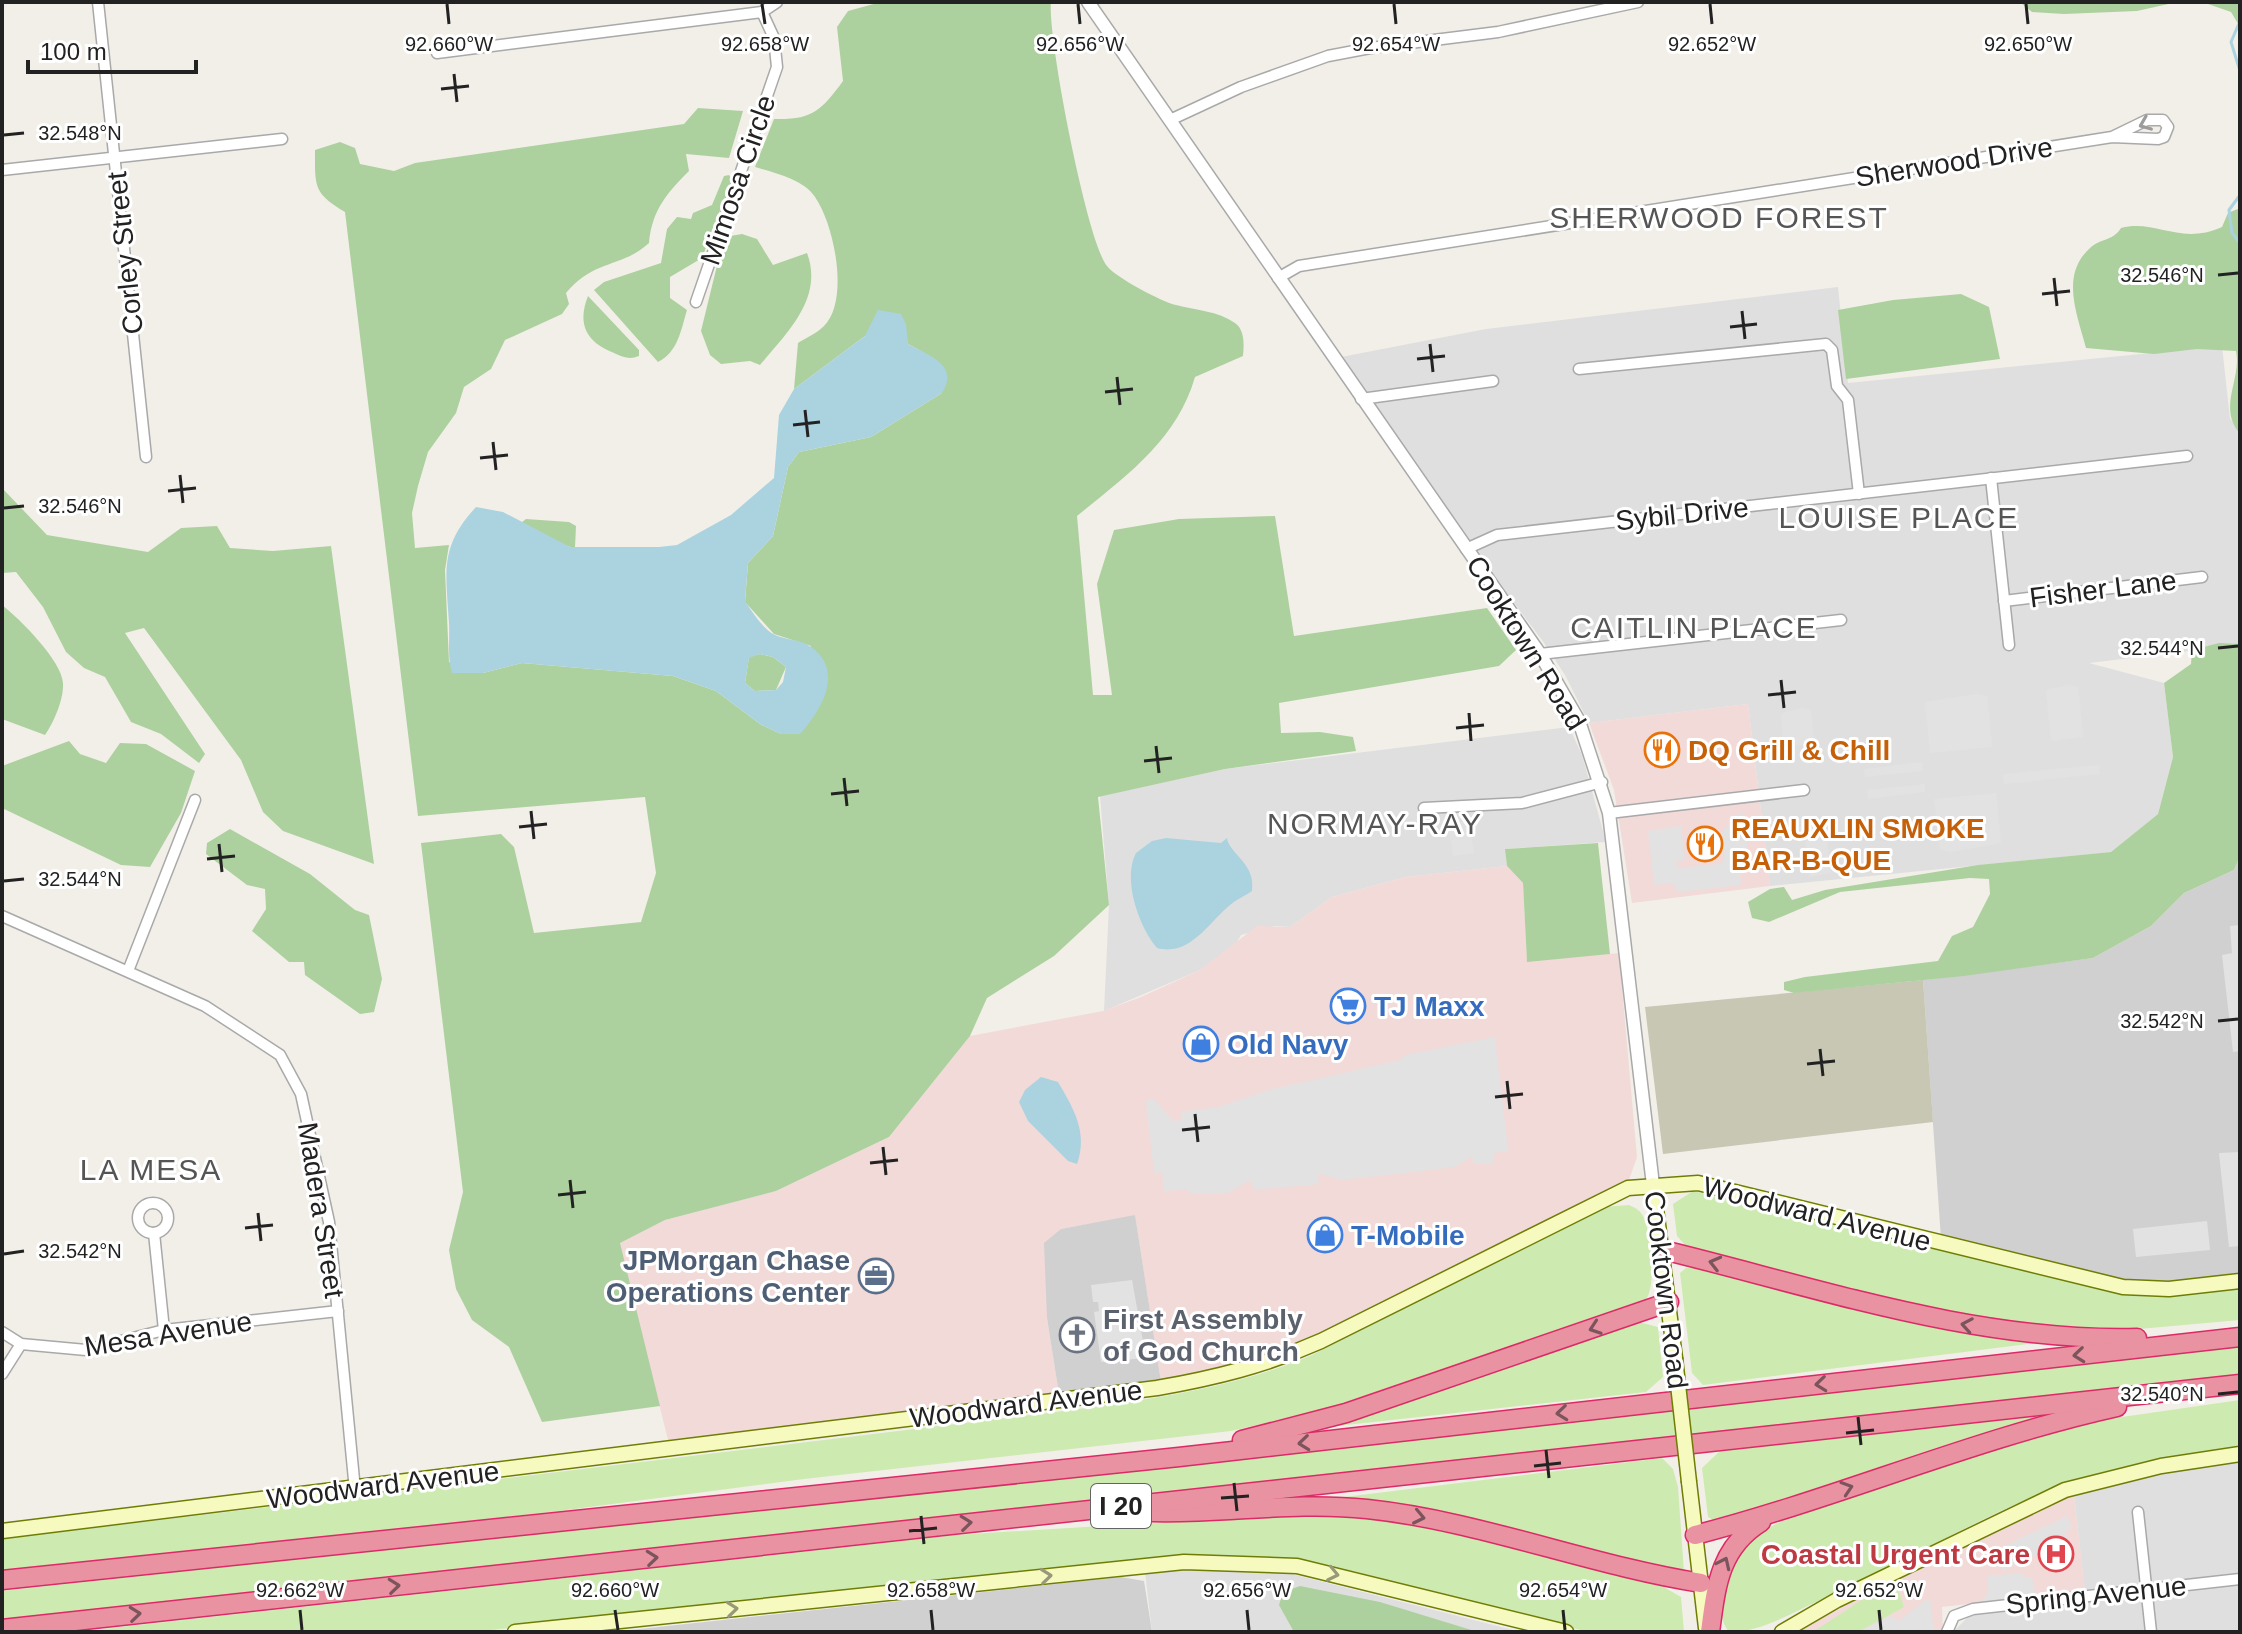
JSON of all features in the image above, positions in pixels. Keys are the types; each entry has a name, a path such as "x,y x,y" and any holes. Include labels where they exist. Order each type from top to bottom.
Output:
{"highway":[{"path":"1663,1250 1949,1322 2001,1332 2128,1339 2240,1336"},
{"path":"1179,1457 1346,1413 1669,1302"},
{"name":"I 20","path":"2,1580 1179,1457 2240,1336"},
{"name":"I 20","path":"2,1629 2240,1384"},
{"path":"1695,1535 1774,1515 2003,1436 2207,1387"},
{"path":"1090,1510 1186,1513 1293,1507 1367,1509 1417,1516 1623,1568 1701,1583"},
{"path":"1708,1632 1717,1579 1725,1558 1747,1531 1774,1515"}],"main road":[{"name":"Woodward Avenue","path":"2,1531 355,1490 1157,1388 1220,1377 1281,1358 1321,1341 1628,1188 1653,1185 1698,1183 2123,1287 2169,1289 2240,1281"},
{"name":"Cooktown Road","path":"1653,1185 1708,1632"},
{"path":"1782,1632 1837,1600 2065,1490 2161,1466 2240,1454"},
{"path":"515,1632 1184,1562 1297,1566 1566,1632"}],"street":[{"name":"Corley Street","path":"98,2 146,457"},
{"path":"437,53 762,12 777,2"},
{"name":"Cooktown Road","path":"1088,2 1540,654 1579,721 1602,782 1609,813 1653,1185"},
{"path":"1170,120 1241,87 1328,56 1498,32 1638,2"},
{"name":"Mimosa Circle","path":"696,302 777,67 774,38 762,12"},
{"name":"Sherwood Drive","path":"1278,278 1299,266 2112,137 2158,139 2164,137 2168,127 2163,120 2147,120 2112,137"},
{"path":"2,170 282,139"},
{"path":"1579,369 1826,344 1832,350 1837,386 1848,400 1859,494"},
{"path":"1361,399 1493,381"},
{"name":"Sybil Drive","path":"1466,549 1493,536 2187,456"},
{"path":"1991,478 2009,645"},
{"name":"Fisher Lane","path":"2004,601 2202,577"},
{"path":"1540,654 1841,620"},
{"path":"1424,808 1522,803 1602,782"},
{"path":"1609,813 1804,790"},
{"path":"128,971 195,800"},
{"name":"Madera Street","path":"2,916 205,1006 280,1055 301,1094 315,1142 329,1222 355,1490"},
{"path":"154,1233 164,1330"},
{"name":"Mesa Avenue","path":"2,1332 21,1344 86,1350 164,1330 338,1311"},
{"path":"2,1374 21,1344"},
{"path":"2138,1512 2151,1632"},
{"name":"Spring Avenue","path":"1947,1632 1954,1616 1973,1609 2240,1579"}],"shaded area":[{"path":"1838,287 1848,383 2222,346 2230,419 2240,427 2240,645 2089,663 2164,683 2173,757 2158,814 2111,852 1770,886 1748,704 1589,723 1565,675 1542,640 1461,533 1341,357 1486,329"},
{"path":"2068,685 2078,687 2083,737 2051,741 2046,690"},
{"path":"1977,694 1987,696 1992,747 1930,753 1925,702"},
{"path":"1748,704 1770,886 1632,903 1614,790 1589,723"},
{"path":"1802,708 1811,710 1815,746 1783,745 1781,713"},
{"path":"1569,727 1582,755 1606,842 1506,849 1507,866 1406,877 1332,897 1290,927 1275,926 1241,935 1233,949 1200,970 1104,1011 1109,905 1100,796 1225,769"},
{"path":"1922,762 1923,771 1865,777 1864,769"},
{"path":"2099,765 2100,774 2004,784 2003,774"},
{"path":"1925,784 1925,792 1868,799 1867,790"},
{"path":"1996,793 2001,843 1951,852 1940,850 1934,799"},
{"path":"1743,812 1748,855 1739,863 1741,885 1678,892 1673,883 1654,885 1648,831 1681,826 1685,860 1675,862 1679,868 1720,864 1724,858 1721,832"},
{"path":"1469,821 1474,853 1453,856 1448,824"},
{"path":"1825,826 1831,873 1809,877 1805,840 1793,838 1792,828"},
{"path":"2240,856 2240,1277 2185,1283 2129,1283 1941,1239 1923,980 2093,958 2151,926 2184,893 2234,870"},
{"path":"1507,866 1523,883 1527,961 1619,953 1637,1157 1629,1180 1336,1327 1271,1356 1161,1382 1135,1216 1061,1229 1047,1318 1059,1394 669,1444 619,1243 665,1220 776,1191 889,1137 970,1036 1103,1011 1141,997 1200,970 1257,926 1290,927 1332,897 1406,877"},
{"path":"2240,925 2240,1051 2233,1052 2222,955 2232,953 2230,926"},
{"path":"1923,980 1933,1122 1663,1154 1645,1007"},
{"path":"1495,1037 1508,1151 1494,1153 1494,1163 1474,1164 1472,1156 1455,1167 1341,1180 1321,1174 1318,1175 1319,1184 1253,1190 1252,1182 1247,1182 1228,1193 1213,1194 1189,1193 1188,1189 1164,1191 1162,1172 1154,1173 1146,1101 1154,1099 1173,1121 1181,1120 1181,1112 1219,1107 1269,1090 1401,1060 1405,1055"},
{"path":"2240,1152 2239,1246 2229,1247 2219,1153"},
{"path":"1135,1215 1161,1382 1059,1394 1047,1318 1044,1243 1061,1229"},
{"path":"2207,1221 2210,1250 2136,1257 2133,1229"},
{"path":"1132,1280 1146,1358 1101,1362 1094,1312 1099,1311 1098,1302 1093,1302 1091,1285"},
{"path":"2240,1460 2240,1632 1953,1632 1969,1616 2086,1603 2074,1495 2133,1477"},
{"path":"2074,1495 2085,1591 1942,1607 1943,1632 1794,1632 2038,1508"},
{"path":"2067,1516 2072,1527 2065,1532 2068,1539 2003,1571 2000,1565 1995,1567 1988,1554"},
{"path":"1206,1568 1288,1573 1521,1632 1152,1632 1145,1572"},
{"path":"2023,1573 2024,1577 2032,1577 2035,1593 2041,1596 1980,1603 1988,1594 1987,1576"},
{"path":"1121,1577 1144,1581 1152,1632 612,1632"},
{"path":"1930,1599 1934,1632 1858,1632 1890,1616 1899,1621"}],"green space":[{"path":"881,2 1051,2 1055,54 1079,181 1107,266 1160,299 1228,319 1238,326 1242,334 1243,356 1195,377 1176,420 1163,438 1131,471 1077,516 1093,695 1112,695 1097,584 1114,530 1179,519 1275,516 1294,636 1487,608 1516,650 1499,666 1279,703 1281,733 1320,732 1353,737 1356,751 1225,769 1098,797 1109,905 1054,956 987,998 970,1036 889,1137 776,1191 665,1220 620,1243 660,1406 542,1422 509,1347 472,1320 456,1289 449,1250 463,1192 421,843 501,834 514,847 534,933 641,922 656,873 645,797 418,816 345,212 321,194 316,180 315,150 340,142 355,148 360,164 394,171 415,163 684,124 698,108 743,111 729,158 686,154 689,171 662,203 653,221 649,243 629,257 597,269 576,282 566,293 569,304 562,314 505,340 491,369 464,387 456,413 428,452 412,513 415,548 449,545 445,570 449,662 483,673 522,663 673,676 716,691 760,724 781,734 811,646 774,634 745,602 748,563 773,536 788,467 799,452 871,437 942,393 921,351 908,344 905,332 865,336 794,389 798,343 824,326 832,314 838,281 833,243 822,209 810,191 788,178 755,167 774,119 798,118 814,112 843,81 837,27 848,11"},
{"path":"2020,2 2240,2 2240,27 2231,12 2208,4 2173,3 2137,11 2064,14 2032,12"},
{"path":"729,175 732,179 702,258 670,277 670,298 687,310 674,346 658,362 594,290 604,282 661,263 667,229 677,217 691,219 693,213 712,205 724,176"},
{"path":"2240,208 2240,434 2233,424 2230,403 2236,372 2236,351 2197,349 2154,354 2086,348 2075,309 2073,283 2075,270 2090,248 2121,228 2146,227 2193,234 2207,232 2222,227 2228,213"},
{"path":"742,234 757,239 773,265 807,253 811,269 811,285 800,314 760,365 750,361 721,364 710,355 701,331 724,237"},
{"path":"1961,294 1989,307 2000,359 1846,379 1838,310 1893,300"},
{"path":"588,296 639,350 639,356 620,356 604,349 591,338 586,331 583,315"},
{"path":"2,488 47,535 148,552 181,528 217,526 230,548 273,551 331,546 374,864 283,831 263,812 241,760 144,628 125,633 205,754 199,763 161,734 131,722 105,677 84,668 66,652 43,607 16,572 2,573"},
{"path":"526,519 569,522 576,526 575,548 558,544 521,523"},
{"path":"2,605 38,641 61,674 63,689 60,703 45,735 2,719"},
{"path":"2219,643 2240,644 2240,856 2234,870 2184,893 2151,926 2093,958 1964,976 1794,993 1784,990 1784,982 1805,977 1938,961 1952,936 1973,927 1990,894 1989,879 1970,878 1840,892 1769,922 1752,918 1748,902 1770,889 1784,887 1792,900 1825,890 1978,865 2111,852 2158,814 2173,757 2164,683 2191,664 2192,650"},
{"path":"760,654 773,657 786,667 776,690 755,691 745,683 749,657"},
{"path":"69,741 80,754 106,763 120,743 146,744 195,771 181,813 150,867 121,865 2,808 2,766"},
{"path":"230,829 310,874 355,910 369,915 382,979 374,1012 360,1014 305,975 304,962 289,962 252,931 266,909 265,889 247,885 206,854 207,843"},
{"path":"1598,843 1610,954 1527,962 1523,883 1507,866 1505,849"},
{"path":"1693,1191 2094,1287 2188,1294 2240,1288 2240,1320 2128,1330 2003,1324 1931,1310 1685,1245 1677,1236 1673,1204"},
{"path":"1629,1205 1643,1216 1649,1236 1652,1273 1645,1301 1320,1411 1231,1431 2,1573 2,1539 1056,1412 1218,1385 1312,1355 1604,1207"},
{"path":"1686,1268 1699,1268 1883,1315 2035,1343 1703,1385 1692,1373 1680,1273"},
{"path":"1635,1321 1658,1327 1663,1377 1646,1392 1319,1428"},
{"path":"2240,1346 2240,1374 2,1621 2,1591"},
{"path":"2240,1400 2240,1448 2149,1463 2064,1485 2005,1509 1773,1622 1729,1632 1724,1624 1725,1582 1734,1560 1748,1542 1780,1522 2018,1440 2087,1422"},
{"path":"2047,1415 1989,1437 1715,1521 1708,1517 1702,1468 1720,1451"},
{"path":"1662,1458 1673,1469 1678,1487 1684,1572 1336,1498"},
{"path":"1298,1514 1390,1521 1436,1529 1662,1586 1681,1597 1684,1632 1588,1632 1353,1571 1238,1557 1109,1564 472,1632 75,1632 954,1535"},
{"path":"1886,1584 1899,1592 1904,1607 1858,1632 1813,1632"},
{"path":"1300,1586 1380,1602 1478,1632 1294,1632 1279,1605 1283,1592"}],"water":[{"path":"878,310 901,314 906,324 908,344 939,362 947,375 947,383 942,393 871,437 799,452 788,467 773,536 748,563 745,601 770,632 807,644 827,667 828,679 822,703 800,734 781,734 760,724 716,691 673,676 522,663 483,673 452,673 446,574 450,548 464,521 476,507 503,512 570,547 677,545 731,515 774,478 779,415 794,389 865,336","holes":["760,654 773,657 786,667 783,682 776,690 755,691 745,683 749,658"]},
{"path":"1166,838 1221,843 1227,838 1250,873 1252,891 1230,905 1189,943 1169,949 1157,948 1144,928 1134,902 1131,876 1136,853 1152,841"},
{"path":"1041,1077 1058,1082 1074,1112 1081,1142 1077,1164 1068,1161 1028,1121 1019,1102 1025,1090"}],"waterway":[{"path":"2240,21 2231,42 2240,71"},
{"path":"2240,147 2240,169"},
{"path":"2240,195 2229,210 2232,233 2240,243"}],"place":[{"name":"DQ Grill & Chill","path":"1662,750"},
{"name":"REAUXLIN SMOKE BAR-B-QUE","path":"1705,844"},
{"name":"TJ Maxx","path":"1348,1006"},
{"name":"Old Navy","path":"1201,1044"},
{"name":"T-Mobile","path":"1325,1235"},
{"name":"JPMorgan Chase Operations Center","path":"876,1276"},
{"name":"First Assembly of God Church","path":"1077,1335"},
{"name":"Coastal Urgent Care","path":"2056,1554"}],"district":[{"name":"SHERWOOD FOREST","path":"1719,217"},
{"name":"LOUISE PLACE","path":"1899,517"},
{"name":"CAITLIN PLACE","path":"1694,627"},
{"name":"NORMAY-RAY","path":"1375,823"},
{"name":"LA MESA","path":"151,1169"}]}
